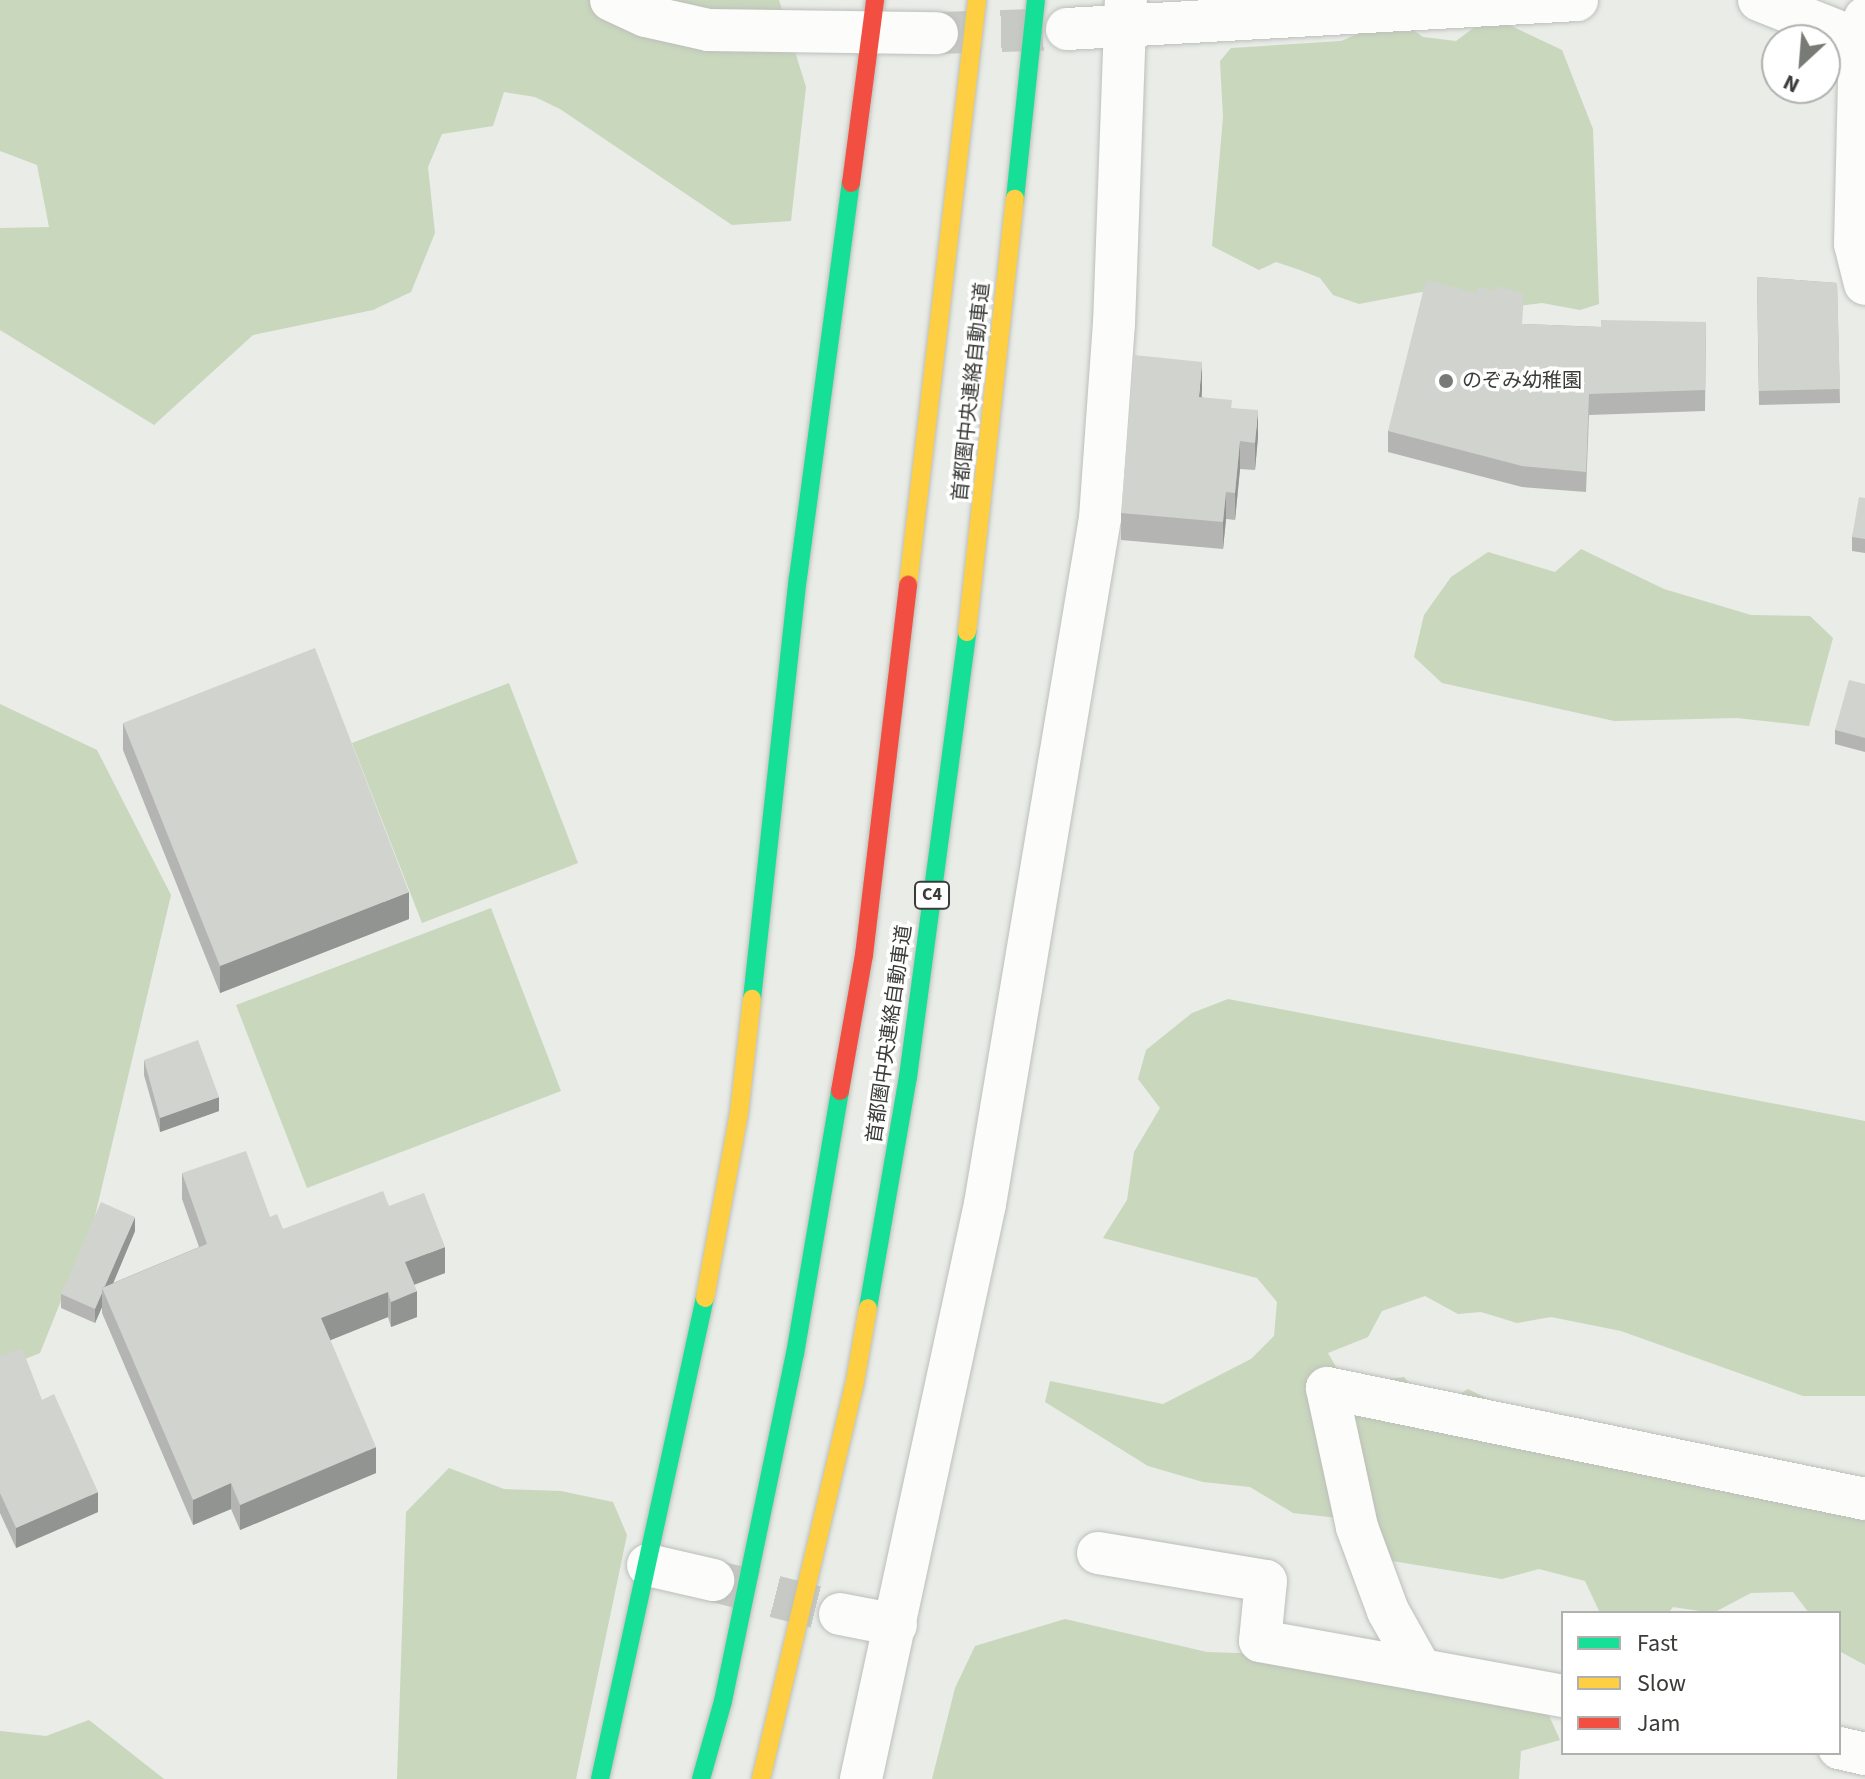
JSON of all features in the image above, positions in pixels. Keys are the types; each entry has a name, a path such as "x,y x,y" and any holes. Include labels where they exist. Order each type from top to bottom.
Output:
{"main road":[{"name":"首都圏中央連絡自動車道","path":"701,1779 723,1701 795,1354 864,955 977,0"},
{"name":"首都圏中央連絡自動車道","path":"761,1779 854,1387 908,1077 974,577 1036,0"},
{"path":"600,1779 648,1565 739,1113 798,578 874,15"}],"street":[{"path":"611,0 646,16 708,30 874,15 937,33"},
{"path":"1067,29 1125,13 1577,0"},
{"path":"1759,0 1863,34 1855,244 1865,284"},
{"path":"861,1779 985,1204 1100,518 1114,324 1125,13"},
{"path":"1421,1670 1388,1611 1357,1527 1327,1388 1865,1499"},
{"path":"1098,1553 1266,1581 1260,1641 1561,1696"},
{"path":"648,1565 713,1580"},
{"path":"840,1614 896,1625"},
{"path":"1841,1748 1865,1754"}],"green space":[{"path":"0,0 779,0 806,87 791,221 732,225 560,109 535,97 504,92 493,126 442,134 428,167 435,233 411,292 373,310 253,335 154,425 0,330 0,228 49,227 37,165 0,151"},
{"path":"1503,22 1562,50 1593,129 1599,304 1580,310 1542,303 1517,306 1427,291 1359,304 1333,295 1320,278 1300,270 1276,262 1259,270 1212,246 1223,117 1220,61 1231,48 1341,41 1360,33 1412,29 1423,37 1456,41 1480,23"},
{"path":"1581,549 1664,589 1751,615 1810,616 1833,638 1809,726 1737,718 1614,721 1442,683 1414,657 1424,615 1451,577 1488,552 1555,572"},
{"path":"509,683 578,863 422,923 352,743"},
{"path":"0,704 97,750 171,895 95,1216 40,1353 0,1369"},
{"path":"491,908 561,1091 307,1188 236,1005"},
{"path":"1228,999 1865,1121 1865,1396 1803,1396 1621,1331 1551,1317 1517,1323 1481,1312 1458,1314 1425,1296 1382,1311 1368,1337 1328,1353 1342,1377 1359,1383 1404,1377 1422,1398 1445,1403 1468,1389 1492,1401 1865,1509 1865,1665 1841,1652 1841,1611 1807,1611 1793,1592 1751,1593 1717,1611 1673,1607 1670,1611 1599,1611 1585,1581 1539,1569 1502,1579 1386,1560 1338,1518 1293,1513 1250,1487 1203,1482 1148,1466 1045,1402 1050,1381 1163,1404 1251,1359 1274,1336 1277,1302 1257,1278 1103,1238 1127,1200 1134,1152 1160,1108 1138,1079 1146,1050 1192,1013"},
{"path":"449,1468 504,1489 561,1491 613,1502 627,1535 576,1779 397,1779 406,1512"},
{"path":"1065,1619 1207,1652 1267,1654 1546,1709 1560,1740 1521,1751 1519,1779 932,1779 955,1688 975,1646"},
{"path":"89,1720 164,1779 0,1779 0,1731 46,1736"}],"building":[{"path":"1757,277 1837,283 1840,389 1759,391"},
{"path":"1426,280 1476,293 1478,287 1496,291 1498,286 1524,294 1522,324 1601,327 1601,320 1706,322 1705,390 1589,394 1586,472 1522,466 1388,431"},
{"path":"1134,355 1202,362 1199,397 1232,400 1231,408 1258,410 1255,443 1240,441 1235,493 1226,492 1223,522 1121,513"},
{"path":"1859,497 1865,498 1865,539 1852,537"},
{"path":"315,648 409,892 220,966 123,723"},
{"path":"1849,680 1865,684 1865,738 1835,730"},
{"path":"198,1040 219,1097 160,1118 144,1060"},
{"path":"246,1151 270,1217 277,1214 283,1229 383,1191 389,1206 424,1193 445,1247 405,1262 417,1291 391,1302 388,1292 321,1318 376,1447 240,1505 231,1483 193,1500 102,1288 207,1244 182,1173"},
{"path":"101,1202 135,1217 95,1309 61,1294"},
{"path":"22,1348 42,1400 54,1394 98,1492 16,1528 0,1493 0,1356"}],"tunnel":[{"path":"938,33 1067,29"},
{"path":"714,1581 836,1612"}],"traffic: fast":[{"path":"1015,199 1036,0"},
{"path":"752,999 798,578 851,183"},
{"path":"868,1308 908,1077 967,632"},
{"path":"701,1779 723,1701 795,1354 840,1091"},
{"path":"600,1779 705,1298"}],"traffic: slow":[{"path":"908,585 977,0"},
{"path":"967,632 1015,199"},
{"path":"705,1298 739,1113 752,999"},
{"path":"761,1779 854,1387 868,1308"}],"traffic: jam":[{"path":"851,183 875,0"},
{"path":"840,1091 864,955 908,585"}],"place":[{"name":"のぞみ幼稚園","path":"1446,381"}]}
